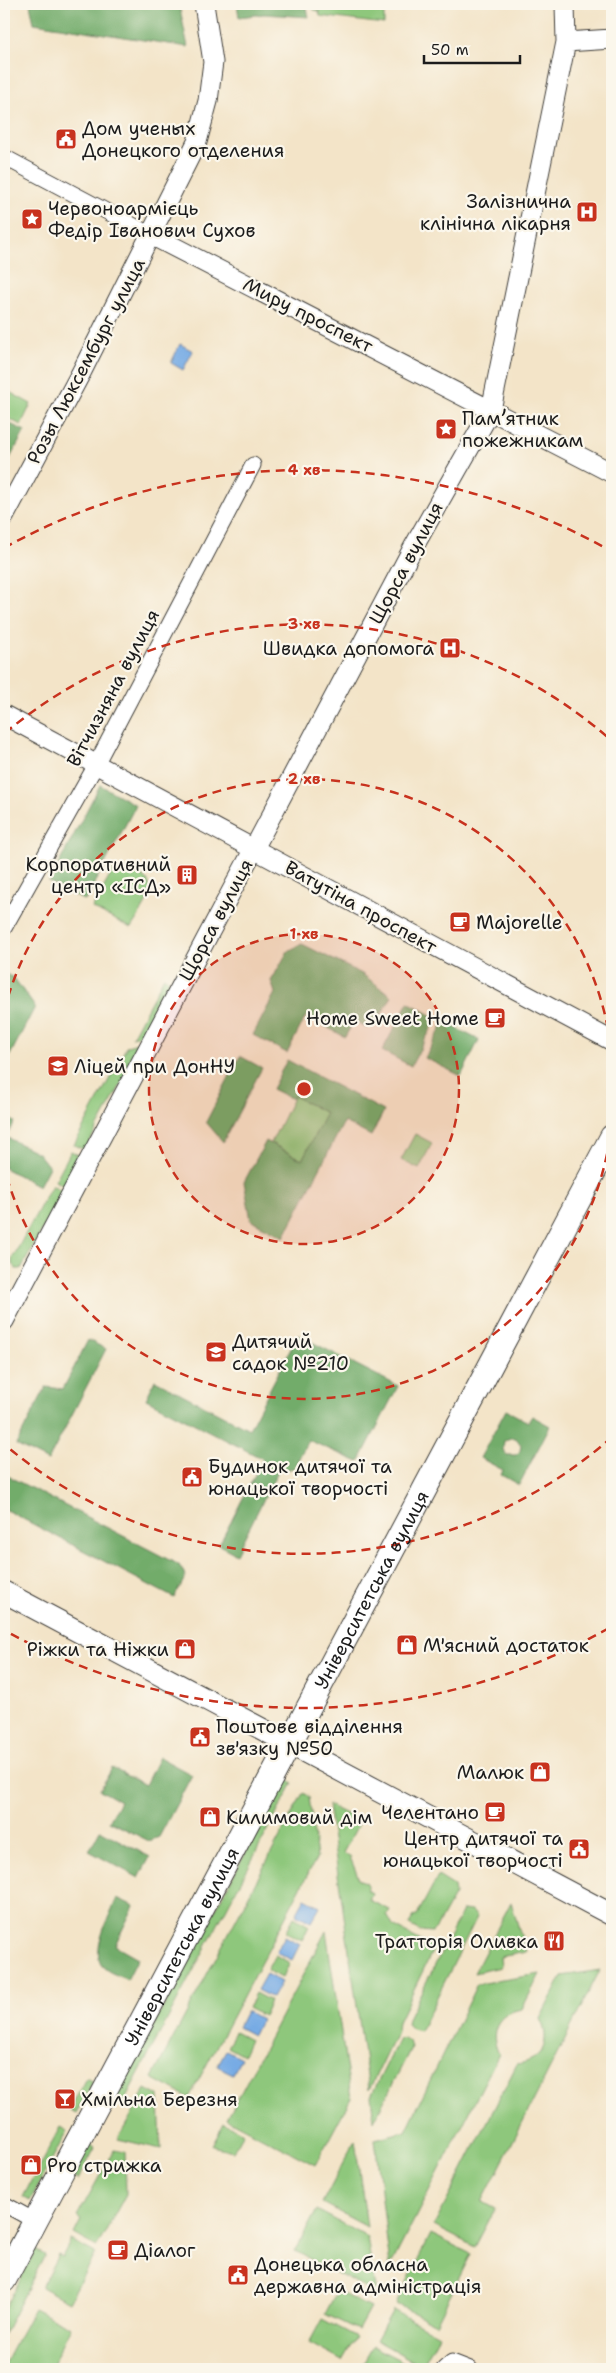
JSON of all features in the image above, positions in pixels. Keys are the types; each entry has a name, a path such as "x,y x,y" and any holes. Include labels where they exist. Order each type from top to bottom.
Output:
{"main road":[{"name":"Університетська вулиця","path":"4,2280 612,1138"},
{"path":"4,1592 612,1915"}],"street":[{"name":"Розы Люксембург улица","path":"4,517 152,235 197,142 208,102 213,62 204,4"},
{"name":"Щорса вулиця","path":"4,1321 413,548 491,410 566,42 565,4"},
{"path":"566,42 612,39"},
{"name":"Миру проспект","path":"4,157 612,473"},
{"name":"Вітчизняна вулиця","path":"4,928 96,764 253,465"},
{"name":"Ватутіна проспект","path":"4,715 503,985 612,1041"},
{"path":"4,2204 35,2221"},
{"path":"444,2369 449,2363 455,2362 470,2369"}],"green space":[{"path":"30,4 179,4 188,47 34,23"},
{"path":"237,4 306,4 309,17 264,14 239,17"},
{"path":"313,4 384,4 384,24 320,16 319,11 314,10"},
{"path":"4,389 31,404 21,425 4,416"},
{"path":"4,421 25,431 4,469"},
{"path":"100,785 136,805 85,901 49,882"},
{"path":"124,868 145,878 149,883 150,889 146,903 131,928 92,908 114,869"},
{"path":"302,944 362,974 392,996 375,1025 367,1028 354,1021 345,1037 306,1016 287,1053 253,1035 275,993 271,981 288,951"},
{"path":"4,973 14,978 35,1007 4,1067"},
{"path":"164,977 175,983 149,1033 132,1037"},
{"path":"408,1002 437,1018 411,1066 382,1051"},
{"path":"444,1022 479,1040 461,1076 425,1058"},
{"path":"145,1041 85,1150 74,1145 127,1046"},
{"path":"240,1056 262,1068 223,1142 206,1122"},
{"path":"287,1060 384,1111 371,1136 344,1122 284,1237 251,1220 244,1182 266,1141 302,1160 326,1113 294,1096 292,1099 272,1089"},
{"path":"294,1096 327,1113 302,1160 271,1143"},
{"path":"4,1116 15,1122 6,1137 38,1153 49,1167 39,1186 4,1168"},
{"path":"415,1134 432,1143 419,1169 401,1160"},
{"path":"71,1151 82,1157 66,1187 55,1181"},
{"path":"52,1185 63,1191 21,1269 16,1269 12,1264 12,1259"},
{"path":"298,1335 398,1386 359,1462 308,1440 294,1468 278,1471 236,1554 219,1545 263,1459 146,1399 155,1380 249,1429"},
{"path":"88,1340 106,1349 48,1461 16,1445 46,1387 63,1389"},
{"path":"506,1410 528,1422 532,1416 550,1426 519,1485 501,1475 503,1470 480,1458","holes":["516,1438 521,1445 520,1451 516,1455 507,1455 503,1450 504,1441"]},
{"path":"4,1474 179,1565 186,1576 174,1598 4,1509"},
{"path":"159,1757 192,1775 159,1837 149,1841 109,1821 120,1801 100,1790 112,1768 145,1785"},
{"path":"285,1779 293,1783 124,2101 116,2096"},
{"path":"303,1793 309,1797 317,1857 189,2098 152,2078"},
{"path":"328,1805 360,1821 343,1853 350,1857 359,1879 367,1883 367,1890 372,1893 369,1900 390,1910 387,1915 393,1926 434,1948 398,2022 397,2031 369,2090"},
{"path":"100,1830 150,1857 139,1878 89,1851"},
{"path":"438,1876 454,1886 455,1894 436,1928 432,1932 420,1931 409,1925 414,1916 416,1917"},
{"path":"117,1898 134,1906 115,1945 138,1958 127,1980 105,1969 99,1961 98,1953 102,1933"},
{"path":"511,1902 526,1952 500,1957 501,1967 474,1973"},
{"path":"463,1910 472,1911 477,1917 420,2031 412,2029 407,2024 408,2018"},
{"path":"294,1917 309,1926 302,1940 286,1932"},
{"path":"326,1931 351,2098 315,2165 227,2119"},
{"path":"275,1955 290,1963 282,1978 267,1970"},
{"path":"600,1970 482,2202 495,2209 475,2247 434,2226 517,2064 533,2059 542,2049 545,2035 540,2019 562,1976"},
{"path":"540,1974 522,2009 506,2015 497,2025 494,2038 499,2054 390,2267 375,2139 406,2131 477,1984"},
{"path":"255,1993 270,2001 263,2016 248,2008"},
{"path":"235,2032 250,2040 243,2055 227,2046"},
{"path":"404,2038 409,2041 411,2048 374,2121 371,2096 399,2039"},
{"path":"86,2078 93,2082 76,2114 69,2110"},
{"path":"146,2089 159,2096 161,2149 118,2139"},
{"path":"224,2123 243,2133 233,2151 212,2146"},
{"path":"60,2127 67,2131 30,2201 23,2197"},
{"path":"355,2140 367,2227 322,2203"},
{"path":"89,2144 95,2148 78,2180 72,2177"},
{"path":"114,2150 125,2152 126,2194 97,2247 74,2234 81,2220 77,2217"},
{"path":"317,2210 367,2237 376,2294 295,2251"},
{"path":"431,2234 471,2254 436,2324 396,2304"},
{"path":"71,2240 95,2253 69,2302 41,2287 58,2255 62,2257"},
{"path":"35,2250 45,2255 4,2334 4,2311"},
{"path":"337,2291 370,2308 358,2330 325,2314"},
{"path":"34,2308 71,2327 50,2369 4,2369 4,2364"},
{"path":"393,2310 439,2335 422,2366 376,2340"},
{"path":"322,2319 356,2337 342,2361 309,2343"},
{"path":"373,2346 417,2369 360,2369"}],"water":[{"path":"180,344 193,351 183,370 171,363"},
{"path":"305,1898 320,1906 311,1922 296,1914"},
{"path":"285,1936 300,1944 292,1960 276,1952"},
{"path":"266,1974 281,1982 272,1998 257,1990"},
{"path":"246,2011 261,2019 253,2035 238,2027"},
{"path":"226,2050 241,2058 233,2074 217,2066"}],"place":[{"name":"Дом ученых Донецкого отделения","path":"66,139"},
{"name":"Залізнична клінічна лікарня","path":"587,212"},
{"name":"Червоноармієць Федір Іванович Сухов","path":"32,219"},
{"name":"Памʼятник пожежникам","path":"446,429"},
{"name":"Швидка допомога","path":"450,648"},
{"name":"Корпоративний центр «ІСД»","path":"187,875"},
{"name":"Majorelle","path":"460,922"},
{"name":"Home Sweet Home","path":"495,1018"},
{"name":"Ліцей при ДонНУ","path":"58,1066"},
{"name":"Дитячий садок №210","path":"216,1352"},
{"name":"Будинок дитячої та юнацької творчості","path":"192,1477"},
{"name":"М'ясний достаток","path":"407,1645"},
{"name":"Ріжки та Ніжки","path":"185,1649"},
{"name":"Поштове відділення зв'язку №50","path":"200,1737"},
{"name":"Малюк","path":"540,1772"},
{"name":"Челентано","path":"495,1812"},
{"name":"Килимовий дім","path":"210,1817"},
{"name":"Центр дитячої та юнацької творчості","path":"579,1849"},
{"name":"Тратторія Оливка","path":"554,1941"},
{"name":"Хмільна Березня","path":"65,2099"},
{"name":"Pro стрижка","path":"31,2165"},
{"name":"Діалог","path":"118,2250"},
{"name":"Донецька обласна державна адміністрація","path":"238,2275"}]}
